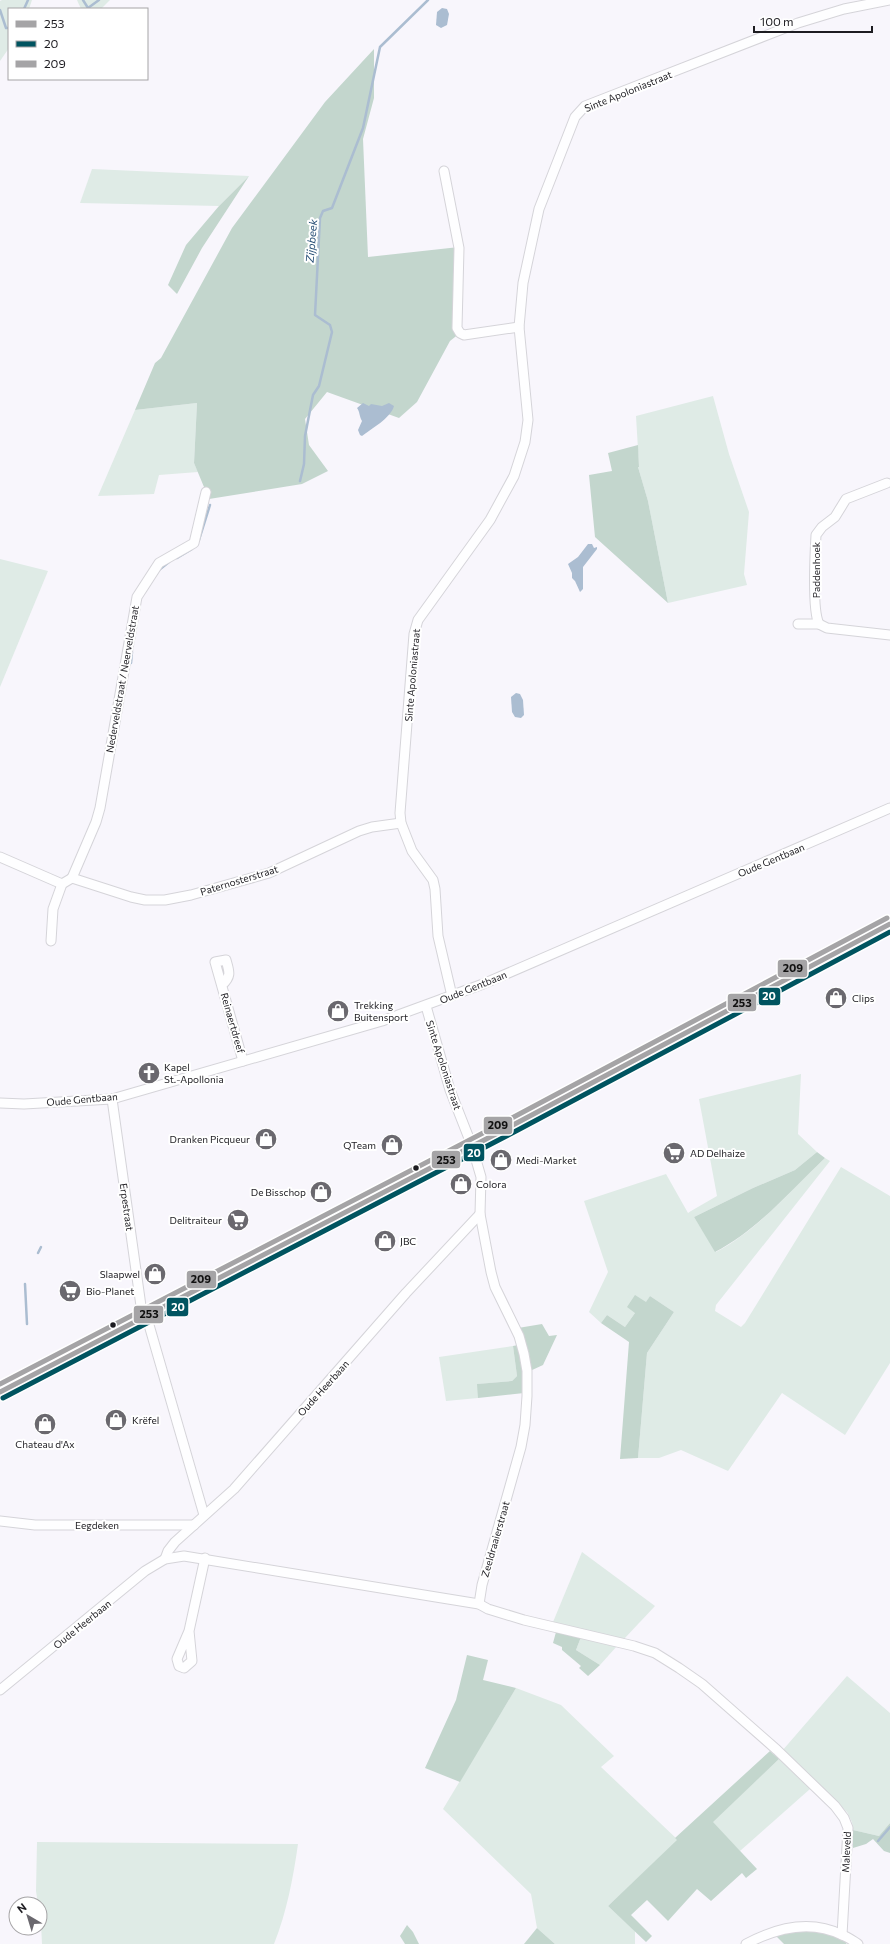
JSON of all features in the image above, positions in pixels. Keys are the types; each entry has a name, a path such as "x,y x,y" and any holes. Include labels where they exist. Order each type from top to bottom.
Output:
{"main road":[{"path":"6,1388 472,1146 890,924"}],"street":[{"name":"Sinte Apoloniastraat","path":"452,996 438,936 433,880 416,859 401,823 400,813 415,626 490,520 514,476 525,442 528,420 519,327 523,283 539,209 565,142 579,111 585,106 798,23 844,9 890,0"},
{"path":"444,171 459,248 457,328 464,336 519,327"},
{"name":"Paddenhoek","path":"819,624 816,616 816,535 835,517 846,499 887,483"},
{"name":"Nederveldstraat / Neerveldstraat","path":"72,878 96,822 137,597 159,563 194,543 206,496"},
{"path":"798,624 819,624 827,628 890,635"},
{"name":"Oude Gentbaan","path":"0,1103 112,1098 244,1062 426,1006 819,840 890,808"},
{"name":"Paternosterstraat","path":"72,878 130,897 144,900 165,900 197,893 269,873 359,831 372,827 401,823"},
{"path":"0,857 62,884"},
{"path":"51,941 53,909 62,884 72,878"},
{"name":"Reinaertdreef","path":"222,985 244,1062"},
{"name":"Sinte Apoloniastraat","path":"426,1006 450,1090 472,1146"},
{"name":"Erpestraat","path":"112,1098 136,1272 144,1315 149,1325 204,1515"},
{"name":"Zeeldraaierstraat","path":"472,1146 481,1177 480,1214 491,1272 495,1287 519,1336 527,1371 525,1425 520,1452 482,1585 479,1604"},
{"name":"Oude Heerbaan","path":"165,1560 168,1551 175,1542 229,1494 401,1298 480,1214"},
{"name":"Eegdeken","path":"0,1521 35,1526 194,1525"},
{"name":"Oude Heerbaan","path":"0,1690 145,1571 165,1560 184,1556 205,1558 479,1604"},
{"path":"189,1631 205,1558"},
{"name":"Maleveld","path":"479,1604 488,1609 524,1620 614,1640 655,1653 702,1684 777,1750 835,1806 844,1818 848,1828 842,1935"},
{"path":"746,1944 775,1931 792,1927 809,1927 842,1935 858,1944"}],"shaded area":[{"path":"0,0 32,0 29,8 8,8 8,49 0,61 0,1 2,1"},
{"path":"77,0 110,0 102,8 81,8"},
{"path":"92,169 249,176 219,206 80,203"},
{"path":"713,396 729,454 749,512 744,574 747,585 668,603 648,501 638,467 636,416"},
{"path":"197,403 194,463 198,472 159,475 154,494 98,496 135,410"},
{"path":"0,559 48,571 0,687"},
{"path":"801,1074 798,1134 817,1152 795,1170 753,1188 694,1217 716,1252 746,1233 774,1209 825,1158 830,1161 716,1305 715,1311 741,1327 745,1323 841,1167 890,1196 890,1363 845,1435 782,1393 728,1471 681,1450 659,1458 638,1458 647,1353 674,1312 650,1296 646,1303 635,1313 625,1327 607,1315 601,1323 589,1312 608,1272 584,1201 666,1174 688,1213 717,1196 699,1099"},
{"path":"513,1346 517,1376 512,1381 478,1384 478,1398 446,1401 439,1357"},
{"path":"582,1552 655,1606 624,1639 553,1622"},
{"path":"581,1637 617,1646 600,1665 576,1650"},
{"path":"847,1676 890,1713 890,1823 879,1836 853,1830 852,1822 847,1812 782,1751"},
{"path":"516,1688 561,1705 614,1756 601,1767 678,1840 608,1906 635,1931 635,1944 555,1944 537,1928 531,1894 443,1809"},
{"path":"779,1759 810,1789 740,1851 712,1822"},
{"path":"37,1842 298,1844 289,1895 283,1919 274,1944 42,1944 42,1936 48,1936 48,1896 37,1896"}],"green space":[{"path":"374,49 374,98 363,139 368,257 459,247 460,333 450,341 417,402 399,418 327,392 305,419 309,445 328,471 302,484 209,499 194,463 197,403 135,410 155,363 161,358 232,228 325,102"},
{"path":"249,176 202,248 177,294 168,285 186,245 219,206"},
{"path":"638,445 638,467 648,501 668,603 595,537 589,475 612,471 608,453"},
{"path":"817,1152 825,1158 787,1196 746,1233 715,1252 694,1217 753,1188 795,1170"},
{"path":"635,1295 646,1302 650,1296 674,1312 647,1353 638,1458 620,1459 629,1342 601,1323 607,1315 625,1327 635,1313 627,1307"},
{"path":"542,1324 549,1336 557,1335 543,1365 530,1371 518,1328"},
{"path":"518,1345 523,1375 524,1393 478,1398 477,1384 512,1381 517,1376 513,1346"},
{"path":"556,1632 581,1637 576,1650 600,1665 588,1676 579,1668 581,1666 562,1650 562,1647 553,1643"},
{"path":"467,1655 488,1660 483,1680 516,1688 460,1782 425,1768 456,1700"},
{"path":"770,1751 779,1759 713,1822 757,1869 746,1878 742,1873 711,1901 697,1889 668,1921 647,1900 631,1915 652,1936 646,1942 608,1906 677,1840 675,1838"},
{"path":"890,1823 890,1853 884,1851 873,1839 866,1844 853,1848 853,1830 879,1836"},
{"path":"407,1925 413,1932 419,1944 405,1944 400,1936"},
{"path":"537,1928 555,1944 524,1944"},
{"path":"808,1930 825,1933 848,1940 846,1944 784,1944 776,1936 785,1932"}],"water":[{"path":"442,8 447,9 449,14 447,25 441,28 436,25 437,12"},
{"path":"363,403 369,406 371,404 382,406 389,403 394,406 385,419 362,436 358,430 362,421 357,408"},
{"path":"588,544 592,544 594,548 597,547 597,549 583,567 583,589 580,592 572,578 572,573 568,564 578,557"},
{"path":"516,693 520,694 523,700 524,715 521,718 515,717 512,712 511,697"}],"waterway":[{"path":"24,8 28,0"},
{"path":"83,0 88,8 99,0"},
{"name":"Zijpbeek","path":"300,481 304,464 305,436 313,395 319,386 332,332 330,325 315,315 320,218 323,211 332,208 363,128 380,47 428,0"},
{"path":"0,10 6,28 8,28"},
{"name":"Zijpbeek","path":"199,540 210,505"},
{"name":"Zijpbeek","path":"177,558 192,549"},
{"name":"Zijpbeek","path":"159,570 169,562"},
{"name":"Zijpbeek","path":"131,663 132,652"},
{"name":"Zijpbeek","path":"38,1253 41,1247"},
{"name":"Zijpbeek","path":"25,1284 27,1324"},
{"path":"878,1841 890,1827"}],"transit line":[{"name":"209","path":"0,1384 510,1119 887,918"},
{"name":"253","path":"0,1392 513,1125 890,924"},
{"name":"20","path":"3,1398 516,1131 890,932"}],"place":[{"name":"Clips","path":"836,998"},
{"name":"Trekking Buitensport","path":"338,1011"},
{"name":"Kapel St.-Apollonia","path":"149,1073"},
{"name":"Dranken Picqueur","path":"266,1139"},
{"name":"QTeam","path":"392,1145"},
{"name":"AD Delhaize","path":"674,1153"},
{"name":"Medi-Market","path":"501,1160"},
{"name":"Colora","path":"461,1184"},
{"name":"De Bisschop","path":"321,1192"},
{"name":"Delitraiteur","path":"238,1220"},
{"name":"JBC","path":"385,1241"},
{"name":"Slaapwel","path":"155,1274"},
{"name":"Bio-Planet","path":"70,1291"},
{"name":"Krëfel","path":"116,1420"},
{"name":"Chateau d'Ax","path":"45,1424"}]}
